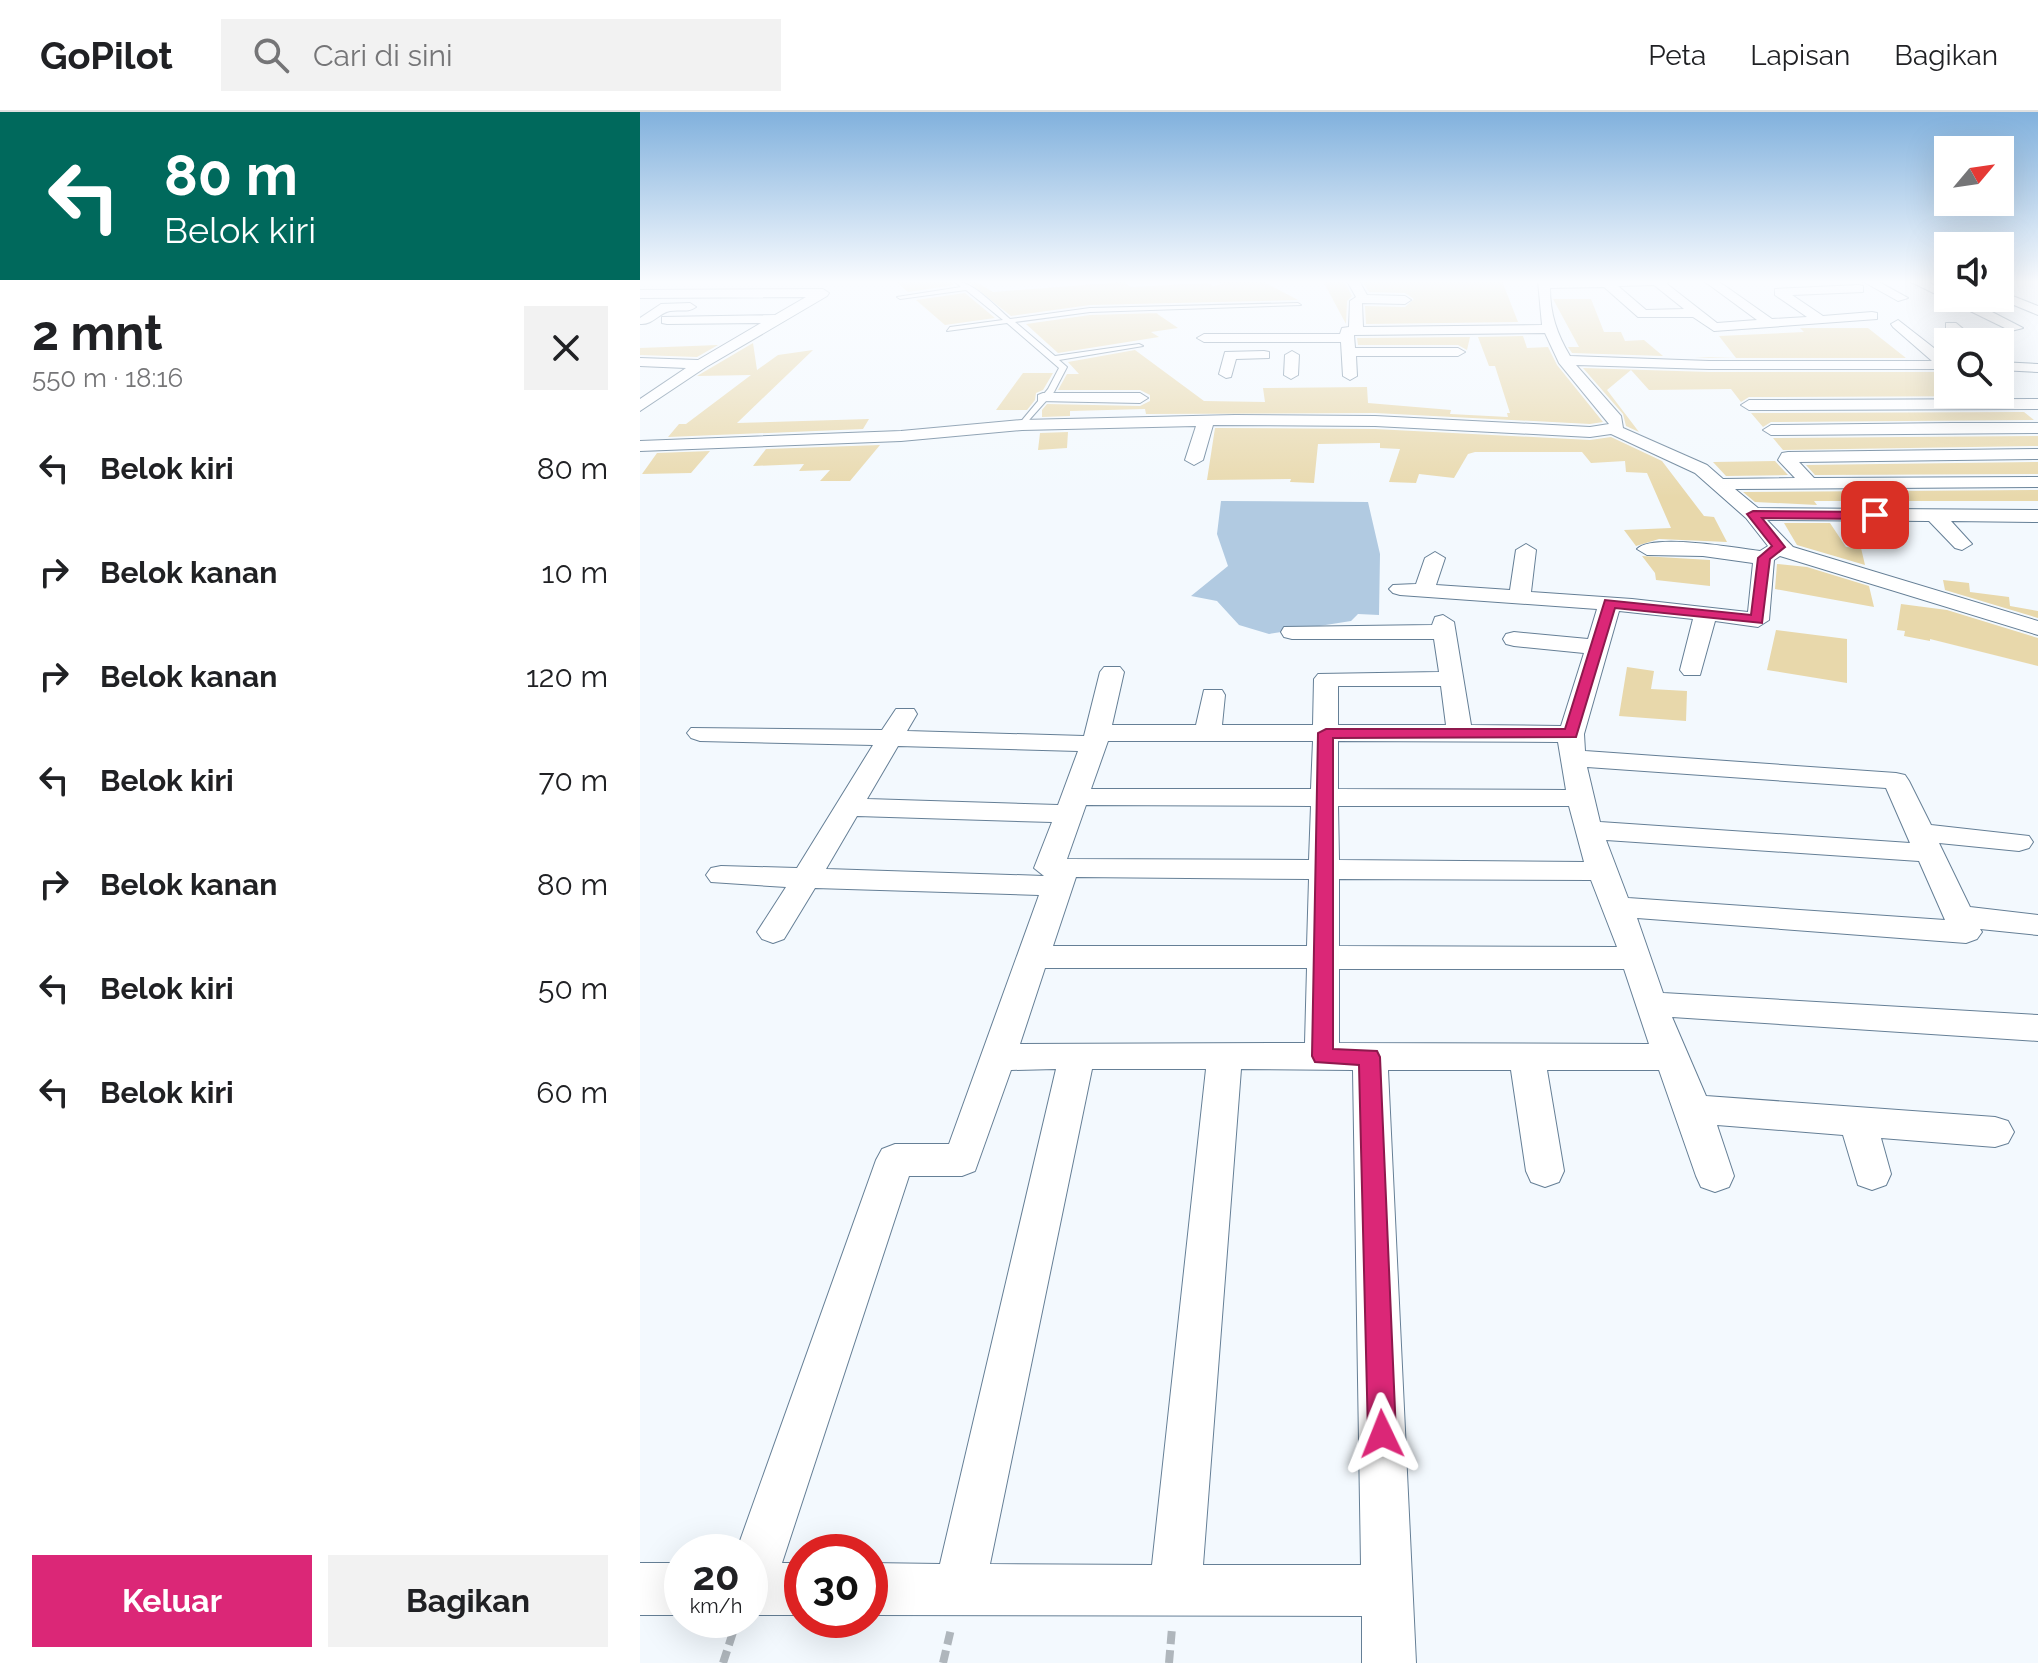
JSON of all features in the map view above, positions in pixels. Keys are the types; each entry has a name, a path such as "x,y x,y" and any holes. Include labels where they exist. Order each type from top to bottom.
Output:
{"street":[{"path":"640,406 719,353"},
{"path":"1348,353 1350,376"},
{"path":"1561,353 1615,419 1617,425 1613,429"},
{"path":"1762,353 1880,483"},
{"path":"1876,353 1953,429 2029,482"},
{"path":"1226,374 1230,355 1299,355 1291,375"},
{"path":"1564,360 1772,366 1823,359 1886,365 1934,365"},
{"path":"640,362 701,364"},
{"path":"2014,366 2038,368"},
{"path":"1043,398 1140,398"},
{"path":"1749,405 2038,404"},
{"path":"640,446 901,436 1022,425 1312,419 1590,432 1613,429 1701,469 1753,514 1772,552 1758,620 1610,603 1400,589"},
{"path":"1194,460 1206,421"},
{"path":"1771,430 2038,428"},
{"path":"1809,483 1787,460 1788,457 2038,454"},
{"path":"1719,484 2029,482"},
{"path":"1753,514 2038,516"},
{"path":"1935,516 1962,544"},
{"path":"2017,516 2038,536"},
{"path":"1647,549 1772,552 2038,628"},
{"path":"1520,597 1526,550"},
{"path":"1424,591 1435,558"},
{"path":"1610,603 1595,647 1571,746 1588,830 1637,958 1650,1004 1693,1109 1715,1176"},
{"path":"1692,670 1705,615"},
{"path":"1292,632 1444,627 1460,733"},
{"path":"1514,639 1595,647"},
{"path":"1061,877 1049,868 1096,739 1112,672"},
{"path":"1322,1056 1326,679 1452,679"},
{"path":"1208,733 1213,695"},
{"path":"773,932 905,714"},
{"path":"700,733 1096,739 1208,733 1460,733 1896,781 1966,932 1618,907"},
{"path":"849,807 1072,806 1325,798 1581,798"},
{"path":"1588,830 1926,843 2019,842"},
{"path":"721,875 806,878 1061,877 1324,871 1602,871"},
{"path":"767,1534 895,1160 962,1160 1061,877"},
{"path":"1960,916 2038,925"},
{"path":"1033,957 1637,958"},
{"path":"1650,1004 2038,1028"},
{"path":"959,1590 1077,1056"},
{"path":"1175,1590 1225,1056"},
{"path":"998,1057 1671,1057"},
{"path":"1370,1057 1389,1663"},
{"path":"1527,1057 1545,1171"},
{"path":"1693,1109 1995,1132"},
{"path":"1858,1122 1872,1174"},
{"path":"640,1589 664,1589"},
{"path":"888,1589 1386,1591"}],"lane":[{"path":"1022,425 1064,369 1045,353"},
{"path":"1052,359 1090,353"}],"path":[{"path":"723,1663 731,1638"}],"shaded area":[{"path":"1221,501 1368,502 1380,554 1379,615 1358,614 1351,621 1269,634 1239,625 1217,601 1191,596 1228,566 1217,534"}],"building":[{"path":"640,353 703,353 697,357"},
{"path":"735,353 755,353 757,370 778,355 809,353 737,423 869,419 863,429 668,437 679,424 686,424 751,375 697,376"},
{"path":"1116,353 1140,353 1204,401 1265,402 1263,388 1367,387 1368,403 1451,410 1450,414 1508,417 1507,413 1510,413 1495,366 1489,366 1484,353 1551,353 1603,422 1590,424 1375,413 1146,414 1145,409 1070,411 1070,416 1042,417 1042,410 1047,404 1140,406 1150,401 1150,395 1140,390 1058,390 1067,374 1079,374 1068,362"},
{"path":"1584,353 1660,353 1663,356"},
{"path":"1732,353 1900,353 1906,358 1736,358"},
{"path":"1583,368 1709,372 1934,372 1934,396 1749,397 1741,402 1731,389 1649,390 1631,370 1607,390 1639,432 1626,426 1623,414"},
{"path":"1023,373 1053,373 1043,390 1036,393 1027,410 996,410"},
{"path":"2024,412 2034,420 1771,422 1763,427 1751,413"},
{"path":"1215,428 1375,429 1590,440 1611,437 1662,461 1704,516 1714,517 1727,542 1659,539 1636,546 1624,530 1671,528 1647,473 1626,472 1625,461 1591,463 1582,452 1475,452 1468,454 1454,478 1419,474 1416,483 1389,482 1400,449 1380,448 1380,443 1318,444 1314,483 1290,482 1291,479 1207,480"},
{"path":"1068,432 1067,448 1038,450 1040,433"},
{"path":"2038,436 2038,446 1783,450 1773,438"},
{"path":"880,445 850,481 820,481 830,470 799,471 804,464 753,466 766,449"},
{"path":"710,451 691,473 642,474 657,453"},
{"path":"1775,461 1788,475 1726,476 1713,462"},
{"path":"2038,462 2038,474 1815,475 1806,465"},
{"path":"2038,490 2038,501 1814,501 1817,505 1755,502 1743,492"},
{"path":"1784,523 1830,523 1846,547 1861,548 1865,565 1797,545"},
{"path":"1642,556 1710,560 1710,586 1656,580 1655,573"},
{"path":"1777,564 1807,567 1869,586 1874,607 1775,589"},
{"path":"1943,580 1969,583 1970,592 2009,597 2010,606 2038,611 2038,618 1945,590"},
{"path":"1901,604 1947,610 2038,638 2038,666 1930,639 1904,636 1905,631 1897,630"},
{"path":"1776,630 1847,639 1847,683 1767,670"},
{"path":"1627,667 1654,671 1651,689 1687,691 1686,721 1619,716"}],"route":[{"path":"1382,1434 1370,1057 1322,1056 1326,733 1571,734 1610,603 1758,620 1764,558 1779,547 1753,514 1875,515"}]}
